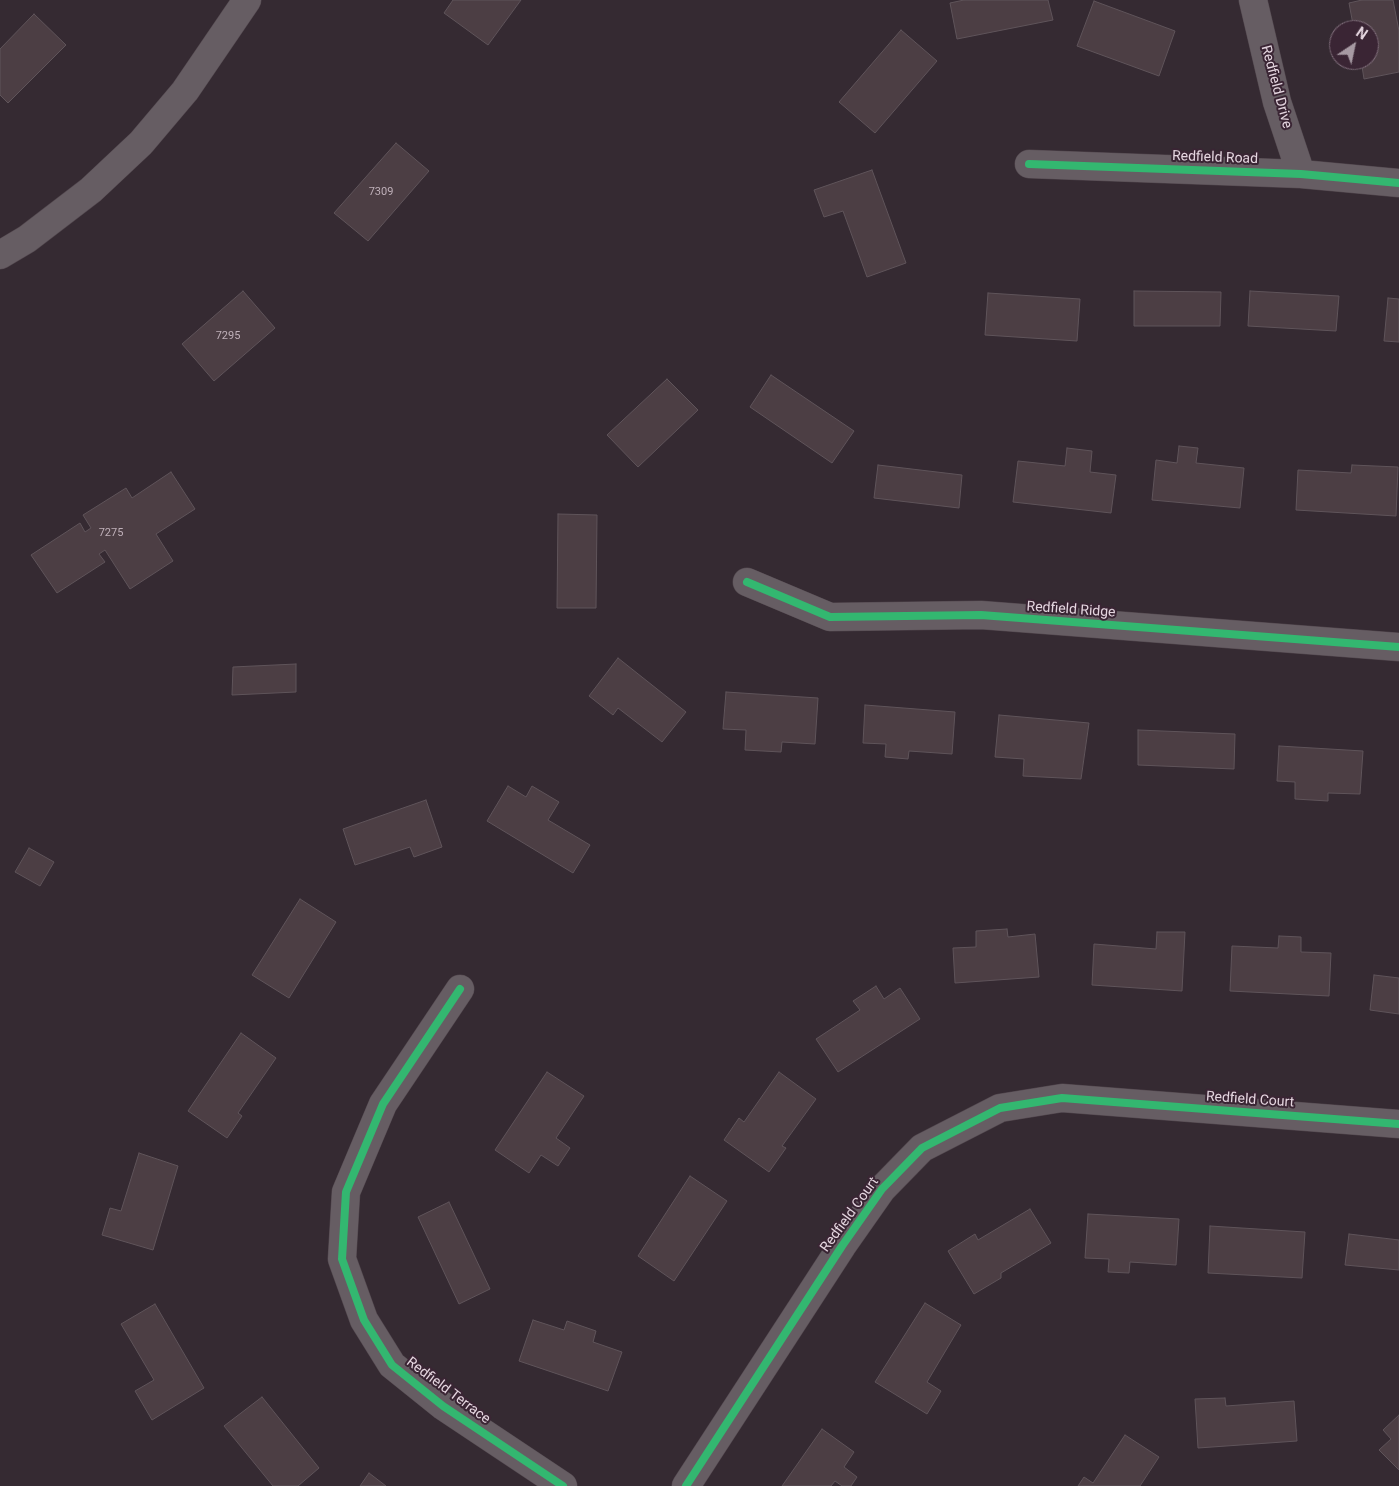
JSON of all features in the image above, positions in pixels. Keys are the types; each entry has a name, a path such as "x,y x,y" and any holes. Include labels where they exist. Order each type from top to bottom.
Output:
{"street":[{"path":"0,255 27,239 91,190 141,143 185,91 247,0"},
{"name":"Redfield Drive","path":"1254,0 1278,102 1301,174"},
{"name":"Redfield Road","path":"1029,164 1301,174 1399,183"},
{"name":"Redfield Ridge","path":"747,582 830,617 981,616 1399,647"},
{"name":"Redfield Terrace","path":"460,989 383,1104 346,1192 342,1259 364,1320 392,1365 443,1406 563,1486"},
{"name":"Redfield Court","path":"686,1486 842,1246 882,1189 922,1148 1000,1108 1062,1098 1399,1124"}],"building":[{"path":"453,0 521,0 488,45 444,13"},
{"path":"964,0 1048,0 1053,20 957,39 950,3"},
{"path":"1362,0 1393,0 1399,31 1399,72 1364,79 1363,70 1379,70 1379,20 1352,20 1349,3"},
{"path":"1094,1 1175,31 1159,76 1077,46"},
{"path":"34,14 66,45 8,103 0,95 0,49"},
{"path":"901,30 937,61 875,133 839,102"},
{"path":"396,143 429,171 368,241 334,213"},
{"path":"872,170 906,263 867,277 843,211 824,217 814,190"},
{"path":"243,291 275,328 214,381 182,344"},
{"path":"1134,291 1221,292 1220,326 1134,326"},
{"path":"1250,291 1339,296 1336,331 1248,326"},
{"path":"988,293 1080,299 1077,341 985,335"},
{"path":"1388,298 1399,299 1399,342 1384,341"},
{"path":"771,375 854,431 832,463 750,407"},
{"path":"667,379 698,410 638,467 607,435"},
{"path":"1179,446 1198,448 1196,463 1244,468 1240,508 1152,500 1156,460 1177,463"},
{"path":"1067,448 1092,451 1090,472 1116,475 1111,513 1013,502 1018,461 1065,466"},
{"path":"878,465 962,475 959,508 874,498"},
{"path":"1352,465 1398,467 1396,516 1296,510 1298,470 1351,473"},
{"path":"171,472 195,509 156,534 173,561 130,589 105,550 99,554 105,562 57,593 31,555 80,523 85,532 91,528 83,515 126,488 132,498"},
{"path":"558,514 597,515 596,608 557,608"},
{"path":"618,658 686,712 662,742 618,708 613,715 589,696"},
{"path":"296,664 296,692 232,695 233,667"},
{"path":"726,692 818,698 815,744 782,742 781,752 745,750 746,730 723,729"},
{"path":"865,705 955,712 952,754 909,751 908,759 885,757 886,744 863,743"},
{"path":"999,715 1089,723 1081,779 1023,776 1024,759 995,757"},
{"path":"1138,730 1235,734 1234,769 1138,765"},
{"path":"1279,746 1363,751 1360,794 1328,793 1328,801 1295,799 1295,782 1277,781"},
{"path":"508,786 526,797 532,786 559,802 548,820 590,845 573,873 487,821"},
{"path":"426,800 442,847 414,857 410,847 355,865 343,829"},
{"path":"29,848 54,862 40,886 15,872"},
{"path":"300,899 336,922 289,998 252,975"},
{"path":"1007,929 1008,937 1035,934 1039,977 955,983 953,948 976,947 976,931"},
{"path":"1157,932 1185,932 1182,991 1092,985 1094,944 1156,949"},
{"path":"1279,936 1301,937 1301,952 1331,953 1329,996 1230,991 1232,946 1278,948"},
{"path":"1374,975 1399,978 1399,1014 1370,1010"},
{"path":"876,986 884,999 900,988 920,1019 838,1072 816,1039 860,1010 853,1001"},
{"path":"241,1033 276,1058 238,1113 242,1116 227,1138 188,1111"},
{"path":"547,1072 584,1096 556,1138 570,1148 558,1166 541,1155 529,1173 495,1150"},
{"path":"779,1072 816,1099 782,1146 786,1148 769,1172 724,1140 739,1118 744,1122"},
{"path":"139,1153 178,1166 153,1250 102,1235 110,1208 121,1211"},
{"path":"690,1176 727,1201 674,1281 638,1256"},
{"path":"449,1202 490,1289 459,1304 418,1217"},
{"path":"1030,1209 1051,1243 1001,1273 1001,1278 974,1294 948,1251 975,1234 978,1240"},
{"path":"1088,1214 1179,1219 1176,1265 1130,1262 1129,1273 1108,1272 1109,1259 1085,1258"},
{"path":"1210,1226 1305,1232 1302,1278 1208,1273"},
{"path":"1349,1234 1399,1240 1399,1270 1345,1265"},
{"path":"925,1303 961,1325 927,1382 941,1391 927,1414 875,1382"},
{"path":"155,1304 204,1388 152,1420 135,1391 154,1380 121,1324"},
{"path":"533,1320 564,1330 567,1321 596,1331 593,1342 622,1352 608,1391 519,1361"},
{"path":"262,1397 319,1468 298,1486 273,1486 224,1426"},
{"path":"1225,1398 1226,1406 1294,1401 1297,1441 1198,1448 1195,1399"},
{"path":"1399,1415 1399,1470 1379,1450 1391,1439 1383,1430"},
{"path":"822,1429 854,1452 844,1467 857,1477 851,1486 842,1486 835,1481 831,1486 782,1486"},
{"path":"1125,1435 1159,1457 1140,1486 1078,1486 1084,1477 1093,1483"},
{"path":"369,1473 386,1486 360,1486"}],"cycle path":[{"path":"1029,164 1301,174 1399,183"},
{"path":"747,582 830,617 981,615 1399,647"},
{"path":"460,989 383,1104 346,1192 342,1259 364,1320 392,1365 443,1406 563,1486"},
{"path":"686,1486 842,1246 882,1189 922,1148 1000,1108 1062,1098 1399,1124"}]}
